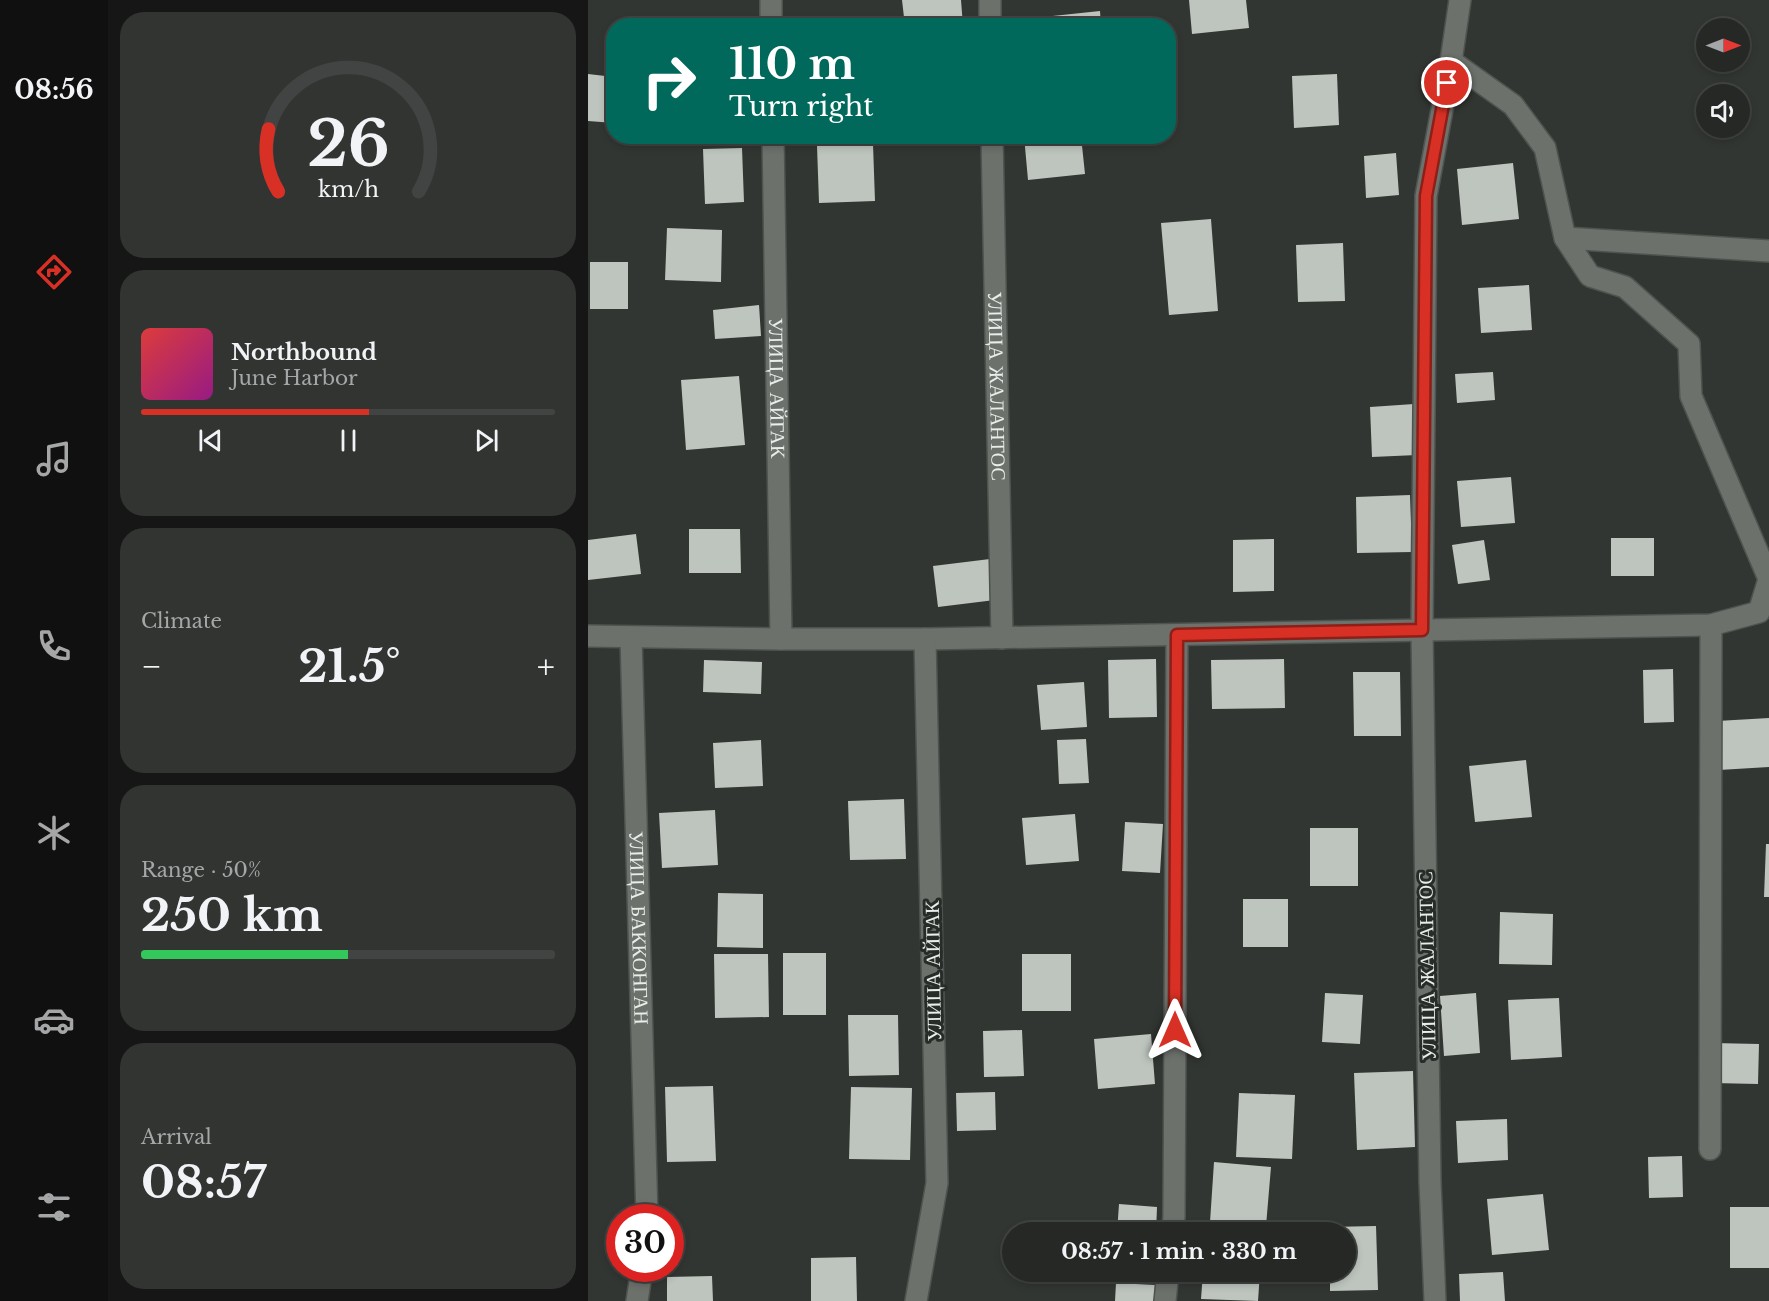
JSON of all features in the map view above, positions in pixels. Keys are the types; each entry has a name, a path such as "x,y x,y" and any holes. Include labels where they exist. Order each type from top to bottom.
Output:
{"street":[{"path":"771,0 771,18"},
{"path":"990,0 990,18"},
{"name":"УЛИЦА ЖАЛАНТОС","path":"1435,1301 1430,1170 1422,630 1426,196 1460,0"},
{"path":"588,636 925,639 1711,625 1759,612 1769,579 1691,396 1689,344 1625,287 1590,276 1565,238 1545,148 1513,105 1451,61"},
{"name":"УЛИЦА АЙГАК","path":"773,144 781,639"},
{"name":"УЛИЦА ЖАЛАНТОС","path":"992,144 1002,638"},
{"path":"1565,238 1769,251"},
{"path":"1710,1149 1711,625"},
{"path":"1172,1222 1177,635"},
{"name":"УЛИЦА БАККОНГАН","path":"631,637 647,1204"},
{"name":"УЛИЦА АЙГАК","path":"916,1301 938,1183 925,639"},
{"path":"637,1301 640,1282"},
{"path":"1165,1301 1167,1282"}],"building":[{"path":"902,0 961,0 962,18 904,18"},
{"path":"1189,0 1246,0 1249,28 1192,34"},
{"path":"1100,11 1100,18 1043,18"},
{"path":"588,74 606,76 606,122 588,121"},
{"path":"1337,74 1339,125 1294,128 1292,76"},
{"path":"873,144 875,201 819,203 817,146"},
{"path":"1025,144 1082,144 1085,174 1028,180"},
{"path":"742,148 744,202 705,204 703,149"},
{"path":"1396,153 1399,195 1366,198 1364,156"},
{"path":"1513,163 1519,219 1462,225 1457,169"},
{"path":"1211,219 1218,311 1169,315 1161,223"},
{"path":"667,228 722,230 721,282 665,280"},
{"path":"1343,243 1345,301 1298,302 1296,245"},
{"path":"590,262 628,262 628,309 590,309"},
{"path":"1529,285 1532,330 1481,333 1478,288"},
{"path":"759,305 761,336 715,339 713,310"},
{"path":"1493,372 1495,400 1457,403 1455,374"},
{"path":"739,376 745,445 686,450 681,380"},
{"path":"1414,404 1417,455 1372,457 1370,407"},
{"path":"1511,477 1515,523 1461,527 1457,481"},
{"path":"1410,495 1412,552 1357,553 1356,497"},
{"path":"689,529 740,529 741,573 689,573"},
{"path":"636,534 641,574 588,580 588,540"},
{"path":"1611,538 1654,538 1654,576 1611,576"},
{"path":"1274,539 1274,591 1233,592 1233,540"},
{"path":"1484,540 1490,580 1458,584 1452,545"},
{"path":"990,559 995,600 938,607 933,566"},
{"path":"1156,659 1157,717 1109,718 1108,660"},
{"path":"1284,659 1285,708 1212,709 1211,660"},
{"path":"704,660 762,662 761,694 703,692"},
{"path":"1673,669 1674,722 1644,723 1643,670"},
{"path":"1353,672 1400,672 1401,736 1354,736"},
{"path":"1084,682 1087,727 1041,730 1037,685"},
{"path":"1769,718 1769,767 1719,770 1717,721"},
{"path":"1086,739 1089,783 1059,784 1057,740"},
{"path":"761,740 763,786 715,788 713,743"},
{"path":"1526,760 1532,817 1475,822 1469,766"},
{"path":"904,799 906,859 850,860 848,801"},
{"path":"715,810 718,865 662,868 659,813"},
{"path":"1075,814 1079,861 1026,865 1022,818"},
{"path":"1125,822 1163,824 1160,873 1122,871"},
{"path":"1310,828 1358,828 1358,886 1310,886"},
{"path":"1766,844 1769,844 1769,897 1764,897"},
{"path":"718,893 763,894 763,948 717,947"},
{"path":"1243,899 1288,899 1288,947 1243,947"},
{"path":"1500,912 1553,914 1552,965 1499,964"},
{"path":"783,953 826,953 826,1015 783,1015"},
{"path":"714,954 768,954 769,1017 715,1018"},
{"path":"1022,954 1071,954 1071,1011 1022,1011"},
{"path":"1325,993 1363,995 1360,1044 1322,1042"},
{"path":"1476,993 1480,1053 1444,1056 1440,996"},
{"path":"1559,998 1562,1057 1511,1060 1508,1000"},
{"path":"848,1015 898,1015 899,1075 849,1076"},
{"path":"1022,1030 1024,1076 984,1077 983,1031"},
{"path":"1151,1034 1155,1084 1098,1089 1094,1039"},
{"path":"1713,1043 1759,1044 1758,1084 1713,1083"},
{"path":"1413,1071 1415,1147 1357,1150 1354,1073"},
{"path":"713,1086 716,1161 667,1162 665,1087"},
{"path":"851,1087 912,1088 910,1160 849,1159"},
{"path":"995,1092 996,1130 957,1131 956,1093"},
{"path":"1239,1093 1295,1095 1292,1159 1236,1157"},
{"path":"1507,1119 1508,1160 1458,1163 1456,1121"},
{"path":"1682,1156 1683,1197 1649,1198 1648,1157"},
{"path":"1214,1162 1271,1167 1266,1222 1210,1222"},
{"path":"1543,1194 1549,1250 1492,1255 1487,1199"},
{"path":"1119,1204 1157,1207 1156,1222 1118,1222"},
{"path":"1730,1207 1769,1207 1769,1268 1730,1268"},
{"path":"1356,1226 1376,1226 1378,1290 1330,1291 1330,1282 1356,1282"},
{"path":"856,1257 857,1301 811,1301 811,1258"},
{"path":"1503,1272 1505,1301 1460,1301 1459,1274"},
{"path":"712,1276 713,1301 667,1301 667,1282 684,1282 684,1277"},
{"path":"1202,1282 1259,1282 1258,1301 1201,1299"},
{"path":"1116,1283 1155,1285 1154,1301 1115,1301"}],"route":[{"path":"1175,1030 1177,635 1422,630 1426,196 1447,83"}]}
